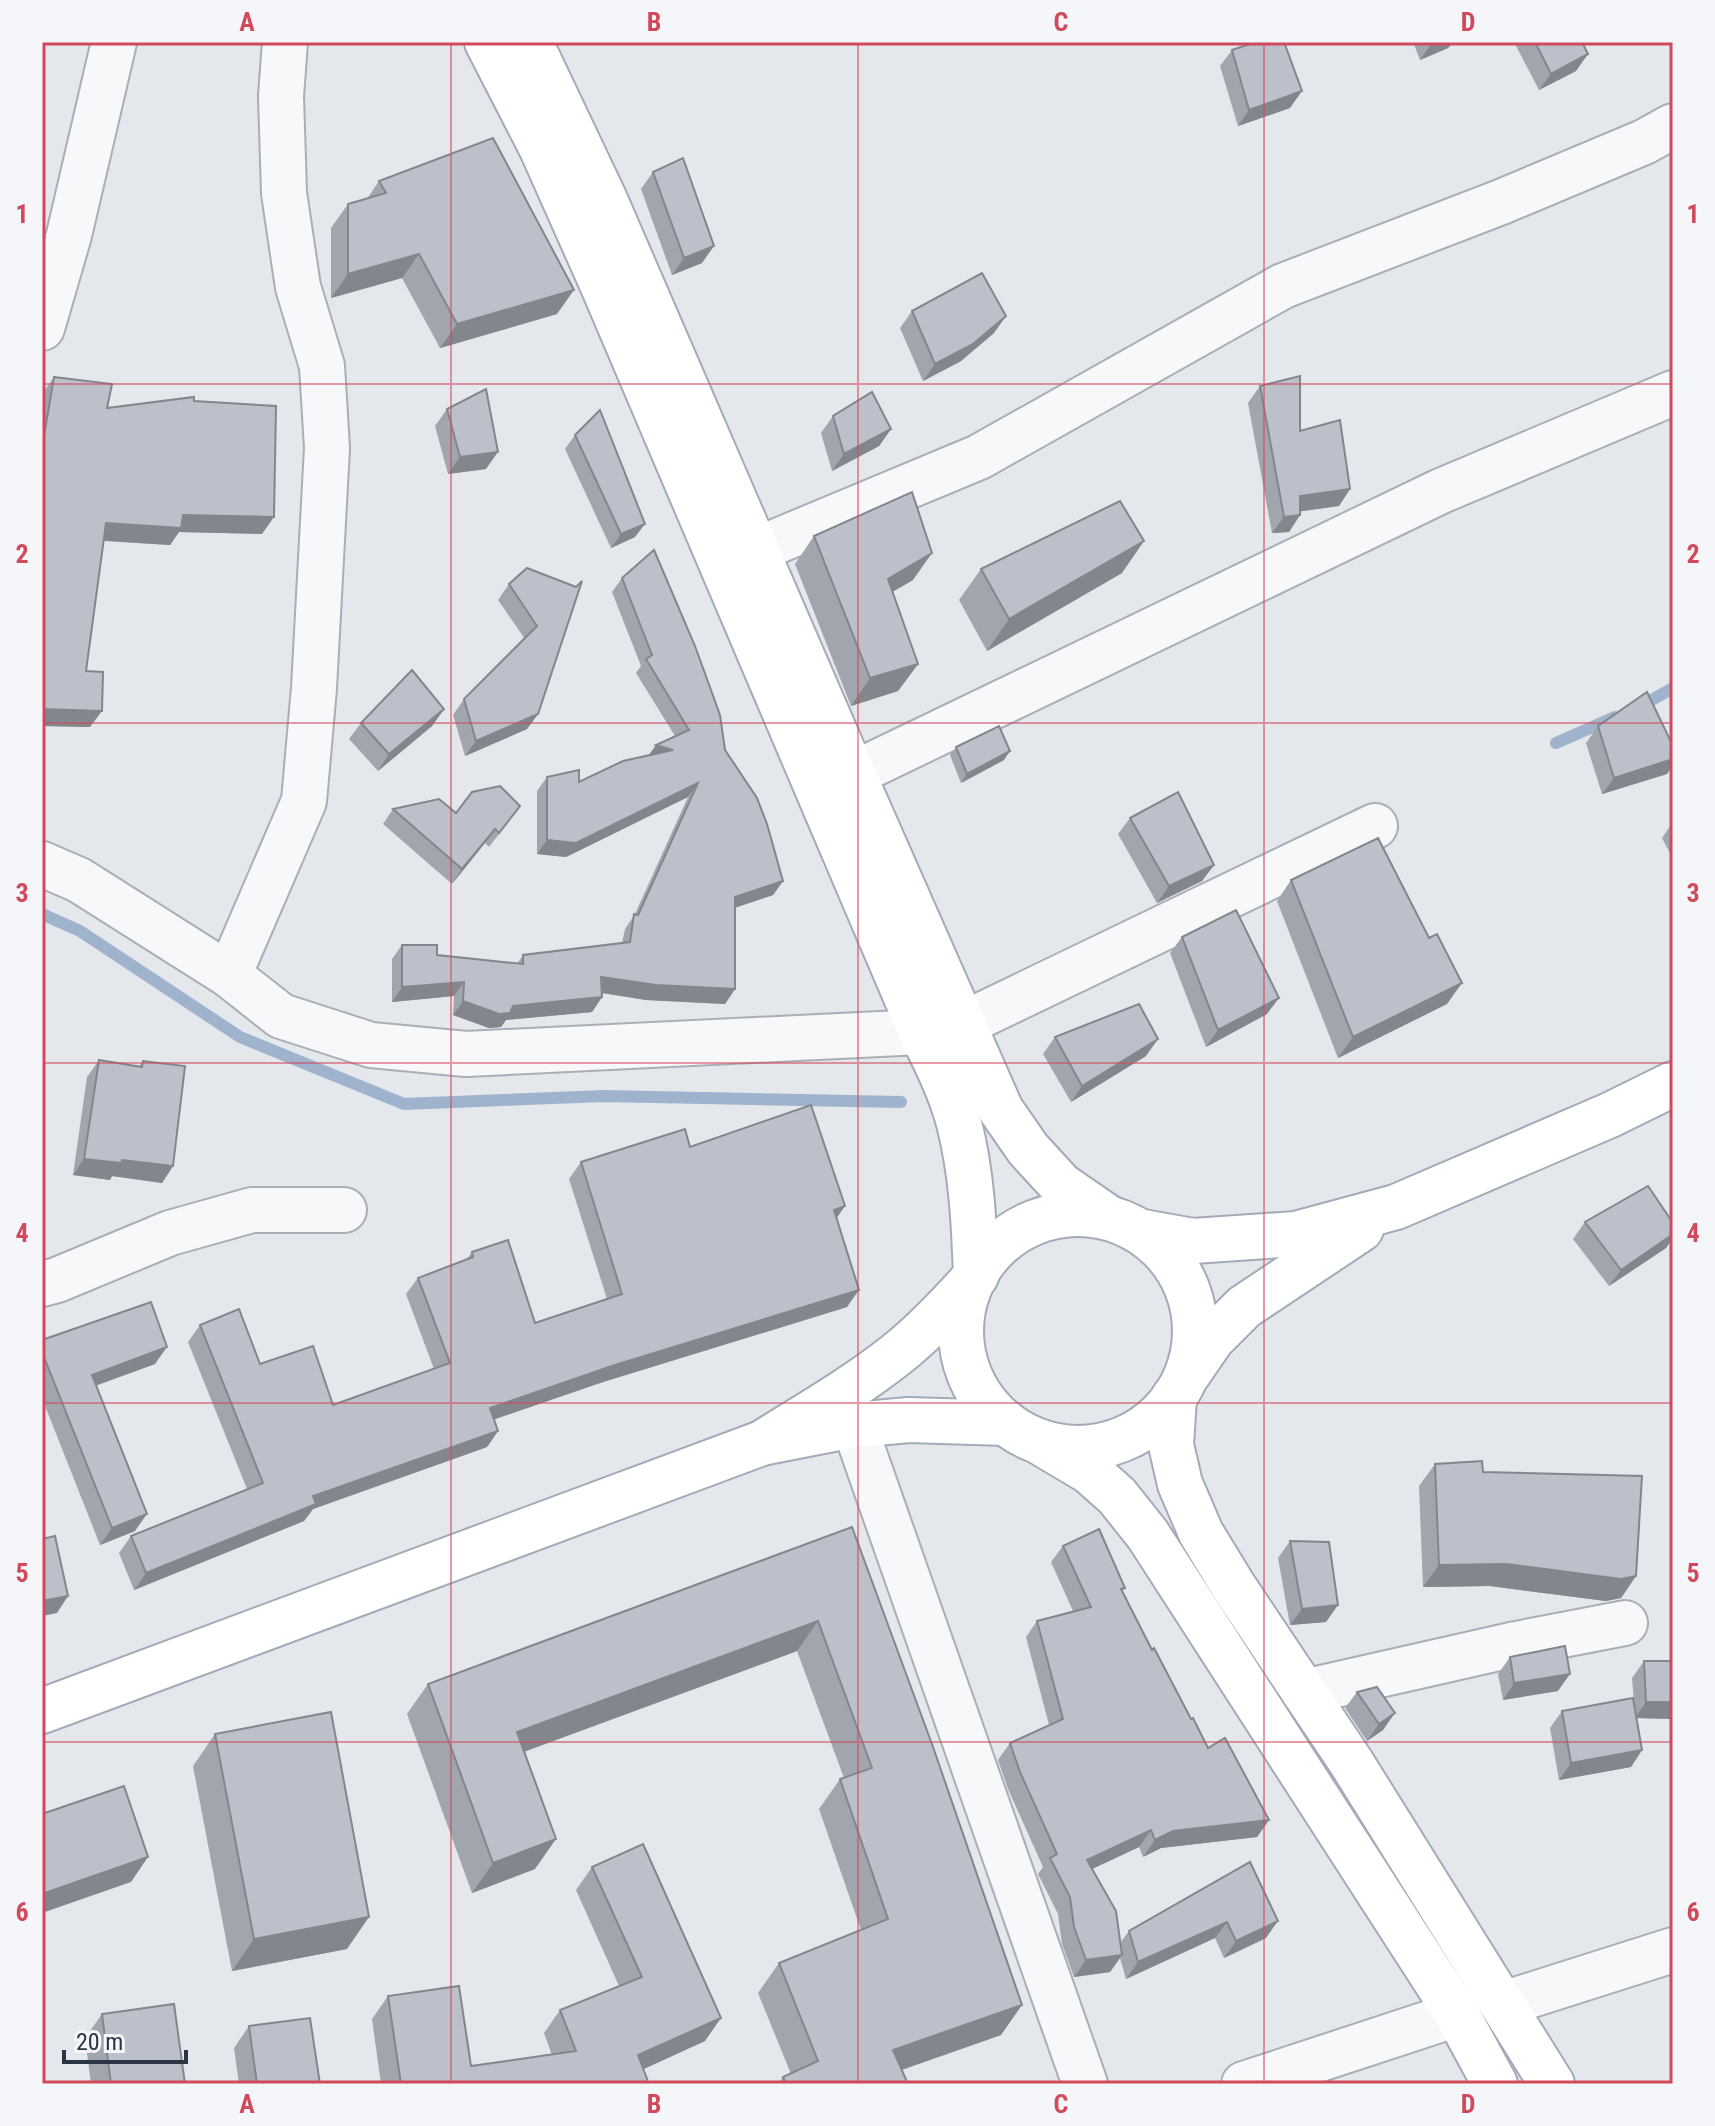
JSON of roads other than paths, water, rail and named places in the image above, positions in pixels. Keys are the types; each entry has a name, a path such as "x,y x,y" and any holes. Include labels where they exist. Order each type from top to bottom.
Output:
{"main road":[{"path":"487,42 542,149 942,1028 1028,1149 1061,1185 1124,1224 1171,1259 1190,1296 1195,1336 1180,1387 1171,1445 1180,1484 1201,1533 1351,1762 1552,2084"},
{"path":"530,42 605,200 853,774 942,1028 940,1071 958,1121 969,1169 976,1276 936,1320 897,1354 856,1384 762,1443"},
{"path":"1495,2084 1457,2014 1148,1535 1117,1496 1090,1472 1022,1432 987,1407 967,1371 960,1330 967,1290 993,1250 1026,1225 1065,1213 1193,1241 1296,1234 1396,1207 1610,1115 1673,1084"},
{"path":"42,1711 762,1443 854,1425 909,1420 1022,1432 1055,1447 1096,1448 1134,1435 1166,1409 1212,1339 1244,1307 1396,1207"}],"street":[{"path":"42,328 69,235 114,42"},
{"path":"229,975 304,801 314,688 327,448 322,366 298,287 284,193 281,96 285,42"},
{"path":"756,550 979,457 1283,286 1501,202 1644,142 1673,126"},
{"path":"853,774 1441,491 1673,393"},
{"path":"42,864 79,880 229,975 281,1016 371,1045 466,1054 942,1028 1375,826"},
{"path":"42,1284 170,1233 252,1210 344,1210"},
{"path":"854,1425 1085,2084"},
{"path":"1304,1692 1625,1623"},
{"path":"1503,2004 1673,1950"},
{"path":"1244,2084 1457,2014"}],"waterway":[{"path":"1639,707 1673,688"},
{"path":"1556,743 1615,717"},
{"path":"42,914 80,931 240,1037 404,1104 604,1096 901,1102"}]}
